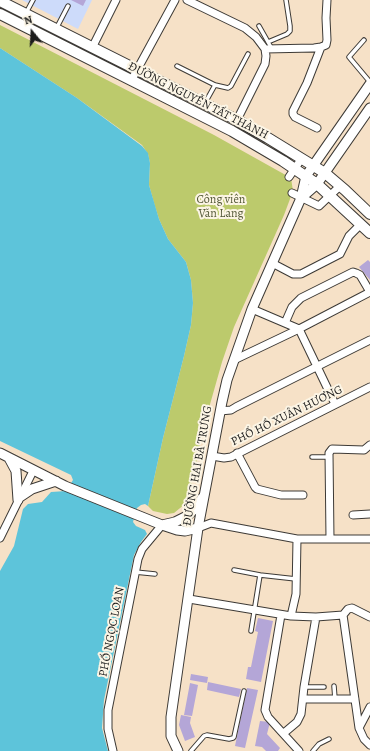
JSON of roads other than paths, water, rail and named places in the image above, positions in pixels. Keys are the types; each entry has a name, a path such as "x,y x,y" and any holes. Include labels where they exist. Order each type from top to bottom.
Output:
{"main road":[{"name":"ĐƯỜNG NGUYỄN TẤT THÀNH","path":"0,1 237,120 325,173 370,214"},
{"name":"ĐƯỜNG NGUYỄN TẤT THÀNH","path":"0,14 131,82 232,131 292,172 306,176 317,184 370,233"}],"street":[{"path":"92,48 116,0"},
{"path":"131,82 175,0"},
{"path":"187,0 245,28 269,49 321,47 326,45 327,0"},
{"path":"317,128 295,116 293,111 307,83 321,47"},
{"path":"237,120 265,64 269,49"},
{"name":"ĐƯỜNG HAI BÀ TRƯNG","path":"178,751 171,738 170,717 189,599 198,528 225,387 252,309 301,198 306,176 370,83"},
{"name":"ĐƯỜNG HAI BÀ TRƯNG","path":"301,198 317,184 370,108"},
{"path":"292,172 302,158"},
{"path":"292,194 319,206 340,186"},
{"path":"272,263 293,274 300,274 340,254 349,236 361,224"},
{"path":"234,360 299,329 370,292 360,275 353,272 300,298 292,307 285,323"},
{"path":"252,309 299,329 335,404"},
{"path":"220,411 231,410 370,340"},
{"name":"PHỐ HỒ XUÂN HƯƠNG","path":"212,456 224,458 237,453 370,387"},
{"path":"330,539 329,453 332,449 367,447 370,454"},
{"path":"0,453 65,486 177,530 185,531 216,524 297,540 369,537"},
{"path":"237,453 257,489 281,495 303,495"},
{"path":"9,458 16,471 19,499"},
{"path":"0,538 33,470"},
{"path":"19,499 32,489 56,481"},
{"path":"158,523 178,521 194,510 200,503 206,488"},
{"path":"353,515 370,514"},
{"name":"PHỐ NGỌC LOAN","path":"113,751 108,729 108,710 135,572 142,549 158,523"},
{"path":"291,616 295,602 297,540"},
{"path":"189,599 291,616 316,617 343,615 348,609 352,608 370,617"},
{"path":"281,615 265,710 268,717 299,751"},
{"path":"343,615 359,728 364,739 370,745"},
{"path":"284,733 297,722 301,714 316,617"},
{"path":"303,699 355,699"},
{"path":"359,728 370,707"}],"lane":[{"path":"25,14 33,0"},
{"path":"268,42 287,34 290,31 286,0"},
{"path":"56,30 68,6"},
{"path":"259,26 268,42 269,49"},
{"path":"364,40 349,57 370,83"},
{"path":"177,66 215,85 228,88 231,86 248,54"},
{"path":"204,104 215,85"},
{"path":"312,457 329,457"},
{"path":"234,570 296,580"},
{"path":"135,572 155,574"},
{"path":"251,631 260,575"},
{"path":"334,686 335,699"},
{"path":"304,687 324,687"},
{"path":"191,751 204,736 207,735 230,739 233,738 244,691"},
{"path":"313,751 319,744 330,739"}],"water":[{"path":"0,48 77,98 142,146 148,153 150,163 149,185 159,219 168,239 186,262 191,280 193,303 191,325 184,356 163,438 148,506 145,504 137,508 133,522 136,526 145,530 147,534 134,555 104,700 102,728 108,751 0,751 0,571 14,546 23,509 28,504 42,502 51,492 66,491 73,480 71,475 0,441"}],"park label":[{"name":"Công viên Văn Lang","path":"221,207"}]}
